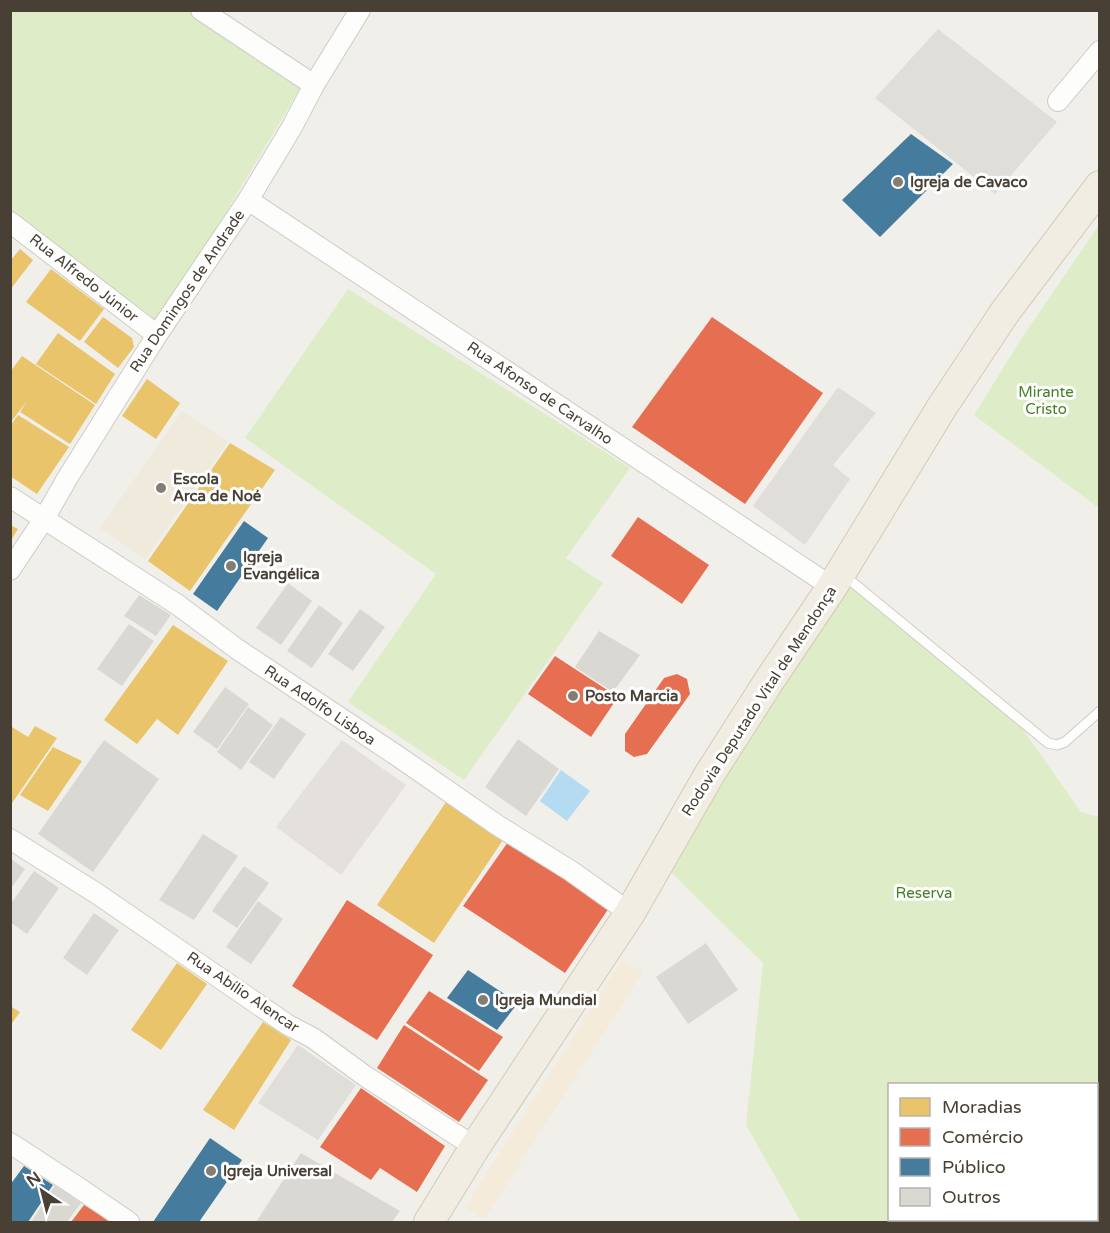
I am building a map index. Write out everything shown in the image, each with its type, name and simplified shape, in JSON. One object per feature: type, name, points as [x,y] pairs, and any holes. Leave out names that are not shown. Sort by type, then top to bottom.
[{"type":"main road","name":"Rodovia Deputado Vital de Mendonça","points":[[439,1218],[475,1147],[630,913],[709,775],[836,580],[942,407],[999,322],[1100,186]]},
{"type":"street","points":[[201,10],[314,85]]},
{"type":"street","name":"Rua Domingos de Andrade","points":[[10,570],[157,335],[248,200],[360,10]]},
{"type":"street","points":[[1058,101],[1100,51]]},
{"type":"street","name":"Rua Afonso de Carvalho","points":[[248,200],[836,580]]},
{"type":"street","name":"Rua Alfredo Júnior","points":[[10,222],[157,335]]},
{"type":"street","name":"Rua Adolfo Lisboa","points":[[10,497],[178,606],[237,649],[497,825],[571,871],[630,913]]},
{"type":"street","name":"Rua Abílio Alencar","points":[[10,838],[475,1147]]},
{"type":"street","points":[[10,1143],[129,1222]]},
{"type":"lane","points":[[836,580],[1048,743],[1057,745],[1065,742],[1100,711]]},
{"type":"shaded area","points":[[938,29],[1057,122],[995,194],[875,98]]},
{"type":"shaded area","points":[[838,387],[876,413],[833,465],[850,479],[805,545],[753,506]]},
{"type":"shaded area","name":"Escola Arca de Noé","points":[[182,411],[228,442],[145,559],[100,528]]},
{"type":"shaded area","points":[[342,740],[406,785],[341,875],[276,827]]},
{"type":"shaded area","points":[[622,960],[643,972],[484,1220],[465,1207]]},
{"type":"shaded area","points":[[298,1045],[356,1085],[318,1140],[258,1103]]},
{"type":"green space","points":[[10,11],[194,11],[304,82],[159,324],[11,212]]},
{"type":"green space","name":"Mirante Cristo","points":[[1099,225],[1099,508],[974,415],[1023,336]]},
{"type":"green space","points":[[348,289],[630,468],[566,558],[603,583],[464,780],[348,702],[436,574],[245,438]]},
{"type":"green space","name":"Reserva","points":[[849,586],[1003,701],[1081,812],[1099,817],[1099,1222],[801,1222],[746,1125],[763,963],[666,867]]},
{"type":"water","points":[[561,770],[590,791],[567,821],[540,801]]},
{"type":"building: Moradias","points":[[20,249],[33,260],[10,290],[10,261]]},
{"type":"building: Moradias","points":[[51,269],[104,309],[80,341],[26,302]]},
{"type":"building: Moradias","points":[[103,317],[132,338],[134,347],[118,368],[84,342]]},
{"type":"building: Moradias","points":[[58,333],[115,374],[96,404],[36,364]]},
{"type":"building: Moradias","points":[[22,356],[95,405],[70,444],[20,412],[27,401],[10,423],[10,372]]},
{"type":"building: Moradias","points":[[147,379],[180,403],[156,439],[122,416]]},
{"type":"building: Moradias","points":[[18,415],[69,447],[37,494],[10,476],[10,426]]},
{"type":"building: Moradias","points":[[230,443],[275,470],[190,591],[148,561]]},
{"type":"building: Moradias","points":[[10,525],[18,529],[10,542]]},
{"type":"building: Moradias","points":[[173,625],[228,661],[178,735],[157,719],[137,744],[104,720]]},
{"type":"building: Moradias","points":[[35,726],[57,738],[10,806],[10,729],[12,727],[28,737]]},
{"type":"building: Moradias","points":[[53,747],[82,761],[48,811],[20,795]]},
{"type":"building: Moradias","points":[[446,802],[503,840],[434,943],[377,905]]},
{"type":"building: Moradias","points":[[177,963],[207,984],[161,1050],[131,1030]]},
{"type":"building: Moradias","points":[[10,1006],[20,1012],[10,1026]]},
{"type":"building: Moradias","points":[[263,1022],[291,1040],[234,1130],[203,1110]]},
{"type":"building: Comércio","points":[[712,317],[823,393],[745,504],[632,427]]},
{"type":"building: Comércio","points":[[638,517],[709,565],[682,604],[611,556]]},
{"type":"building: Comércio","name":"Posto Marcia","points":[[555,656],[618,697],[591,737],[528,694]]},
{"type":"building: Comércio","points":[[677,674],[687,679],[690,694],[647,754],[634,757],[625,751],[625,734],[664,678]]},
{"type":"building: Comércio","points":[[508,842],[609,908],[565,973],[463,906]]},
{"type":"building: Comércio","points":[[347,900],[433,955],[377,1040],[292,986]]},
{"type":"building: Comércio","points":[[429,991],[503,1037],[479,1071],[406,1023]]},
{"type":"building: Comércio","points":[[404,1025],[488,1080],[459,1122],[377,1068]]},
{"type":"building: Comércio","points":[[361,1088],[445,1146],[417,1192],[380,1168],[371,1180],[320,1147]]},
{"type":"building: Comércio","points":[[84,1205],[97,1213],[110,1222],[71,1222]]},
{"type":"building: Público","name":"Igreja de Cavaco","points":[[911,134],[953,164],[880,237],[842,200]]},
{"type":"building: Público","name":"Igreja Evangélica","points":[[244,521],[268,538],[217,611],[193,594]]},
{"type":"building: Público","name":"Igreja Mundial","points":[[468,970],[518,1003],[497,1030],[447,998]]},
{"type":"building: Público","name":"Igreja Universal","points":[[210,1138],[242,1160],[199,1222],[153,1222]]},
{"type":"building: Público","points":[[24,1166],[53,1185],[28,1222],[10,1222],[10,1185]]},
{"type":"building: Outros","points":[[288,583],[312,601],[281,645],[256,628]]},
{"type":"building: Outros","points":[[139,595],[171,615],[156,636],[124,616]]},
{"type":"building: Outros","points":[[319,605],[343,623],[312,668],[287,651]]},
{"type":"building: Outros","points":[[360,609],[385,627],[353,671],[328,654]]},
{"type":"building: Outros","points":[[129,624],[154,641],[122,686],[97,669]]},
{"type":"building: Outros","points":[[599,631],[640,655],[613,692],[575,667]]},
{"type":"building: Outros","points":[[225,687],[249,704],[217,749],[193,732]]},
{"type":"building: Outros","points":[[248,707],[273,725],[241,770],[217,752]]},
{"type":"building: Outros","points":[[281,717],[306,734],[274,779],[249,762]]},
{"type":"building: Outros","points":[[518,739],[559,769],[526,816],[485,787]]},
{"type":"building: Outros","points":[[104,740],[159,779],[93,872],[38,834]]},
{"type":"building: Outros","points":[[203,834],[238,856],[194,920],[159,900]]},
{"type":"building: Outros","points":[[10,858],[25,869],[10,890]]},
{"type":"building: Outros","points":[[244,866],[269,883],[237,928],[212,911]]},
{"type":"building: Outros","points":[[34,871],[59,888],[27,934],[10,922],[10,905]]},
{"type":"building: Outros","points":[[258,901],[283,919],[251,964],[226,947]]},
{"type":"building: Outros","points":[[94,913],[119,930],[87,975],[63,958]]},
{"type":"building: Outros","points":[[706,943],[738,990],[688,1024],[656,977]]},
{"type":"building: Outros","points":[[301,1153],[400,1211],[392,1222],[256,1222]]},
{"type":"building: Outros","points":[[55,1185],[81,1203],[67,1222],[31,1222]]},
{"type":"place","name":"Igreja de Cavaco","points":[[898,182]]},
{"type":"place","name":"Escola Arca de Noé","points":[[161,488]]},
{"type":"place","name":"Igreja Evangélica","points":[[231,566]]},
{"type":"place","name":"Posto Marcia","points":[[573,696]]},
{"type":"place","name":"Igreja Mundial","points":[[483,1000]]},
{"type":"place","name":"Igreja Universal","points":[[211,1171]]}]
